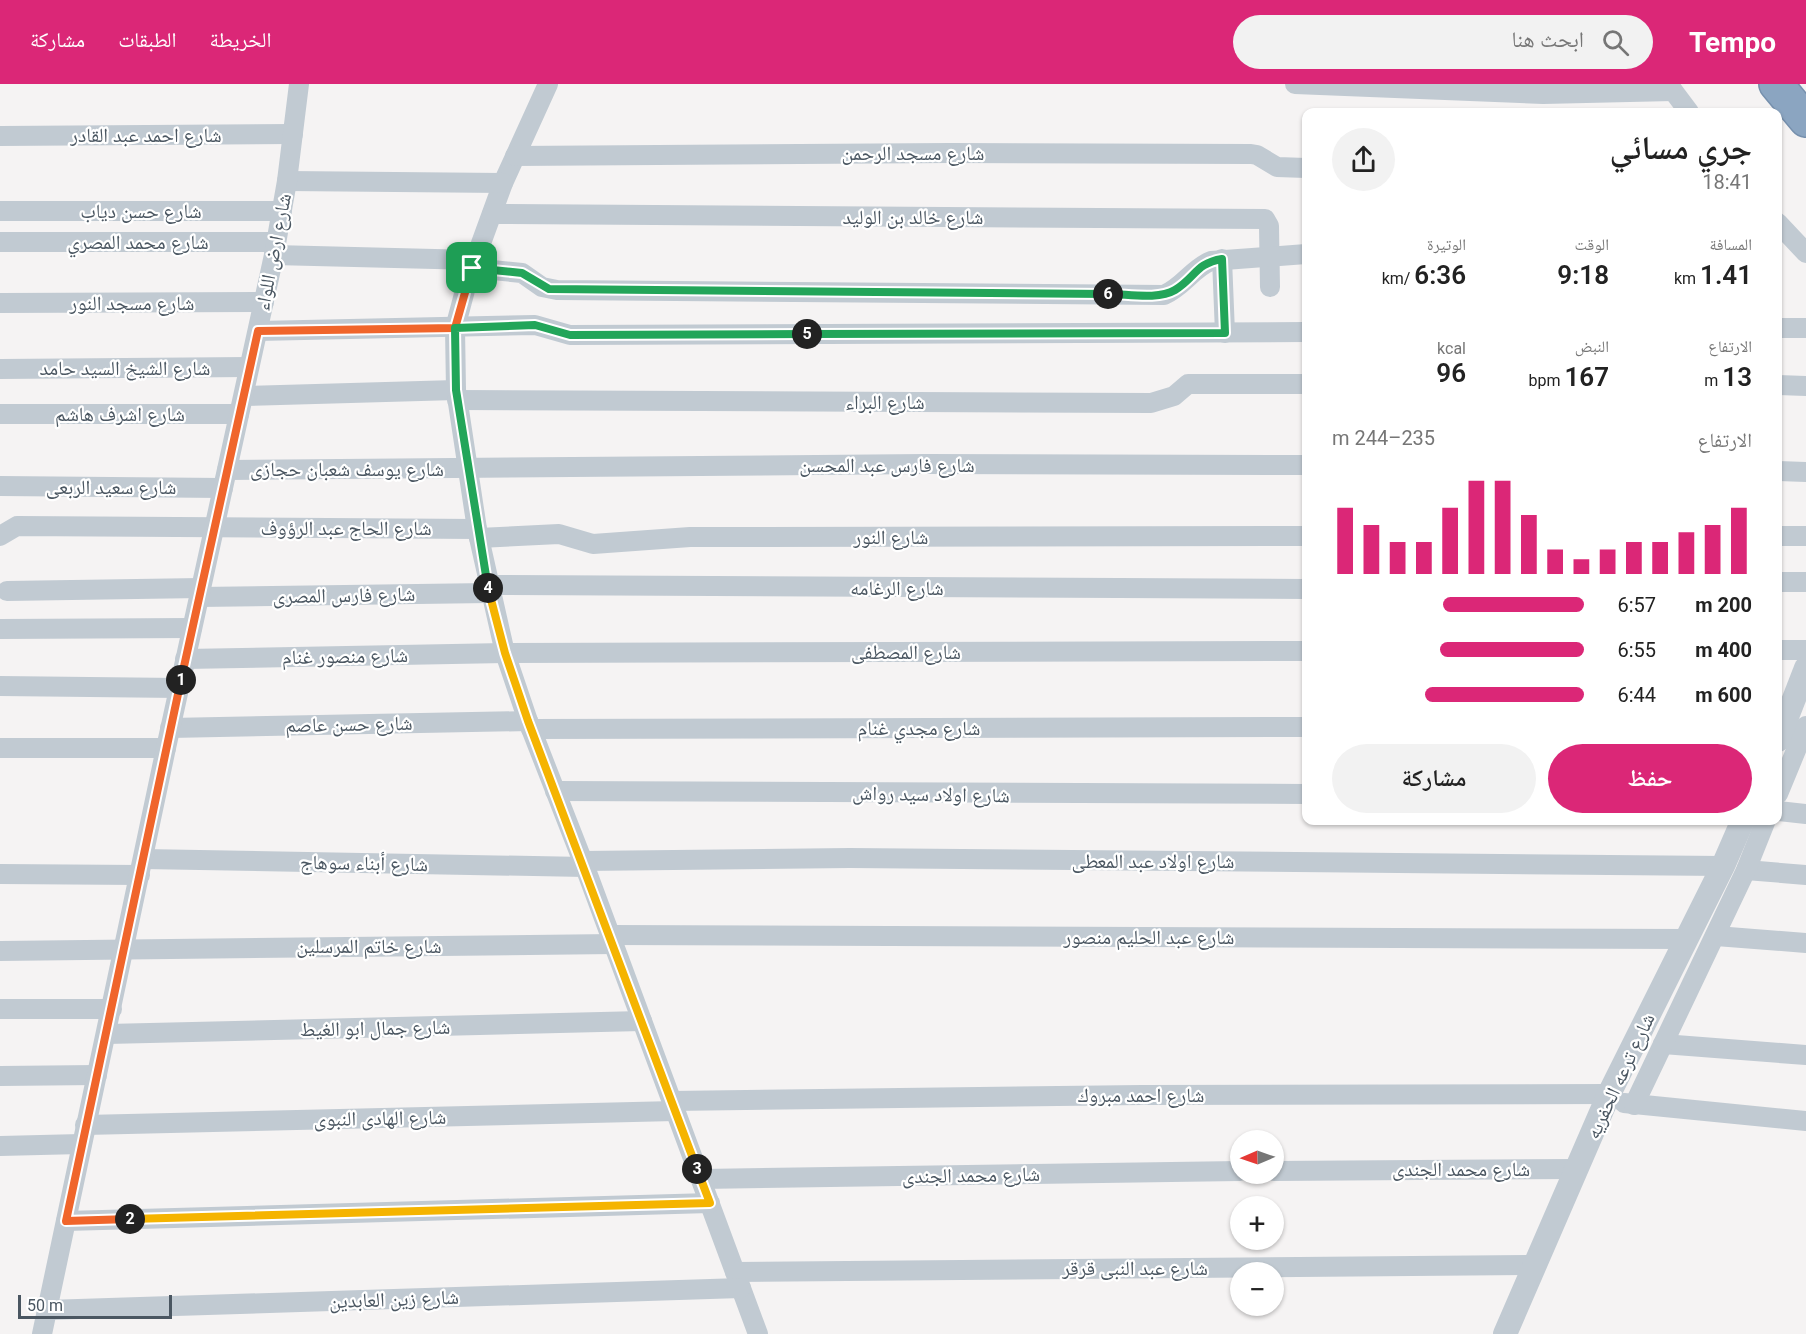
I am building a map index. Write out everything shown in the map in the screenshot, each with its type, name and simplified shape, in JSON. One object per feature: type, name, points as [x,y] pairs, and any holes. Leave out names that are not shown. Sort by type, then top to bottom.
[{"type":"highway","points":[[1776,84],[1806,120]]},
{"type":"street","name":"شارع ارض اللواء","points":[[42,1334],[170,728],[275,249],[287,181],[299,84]]},
{"type":"street","points":[[548,84],[503,183],[473,264],[455,328],[457,395],[478,533],[488,589],[505,653],[529,725],[584,864],[758,1334]]},
{"type":"street","points":[[1295,84],[1533,94],[1671,88],[1686,108]]},
{"type":"street","name":"شارع احمد عبد القادر","points":[[0,136],[293,134]]},
{"type":"street","name":"شارع مسجد الرحمن","points":[[515,156],[950,153],[1251,154],[1277,167],[1302,168]]},
{"type":"street","points":[[287,181],[503,183]]},
{"type":"street","name":"شارع حسن دياب","points":[[0,211],[282,212]]},
{"type":"street","name":"شارع خالد بن الوليد","points":[[492,214],[1265,219],[1268,222],[1270,287]]},
{"type":"street","points":[[1782,229],[1793,247]]},
{"type":"street","name":"شارع محمد المصري","points":[[0,242],[275,249],[473,264],[522,273],[542,287],[556,290],[1164,295],[1175,290],[1201,265],[1222,259],[1302,254]]},
{"type":"street","points":[[1222,259],[1225,333]]},
{"type":"street","name":"شارع مسجد النور","points":[[0,303],[264,302]]},
{"type":"street","points":[[258,331],[535,325],[570,335],[1302,332]]},
{"type":"street","points":[[1782,328],[1806,328]]},
{"type":"street","name":"شارع الشيخ السيد حامد","points":[[0,369],[249,367]]},
{"type":"street","name":"شارع البراء","points":[[242,405],[457,395],[1151,403],[1174,396],[1188,384],[1302,384]]},
{"type":"street","points":[[1782,386],[1806,386]]},
{"type":"street","name":"شارع اشرف هاشم","points":[[0,414],[242,405]]},
{"type":"street","name":"شارع فارس عبد المحسن","points":[[468,469],[925,464],[1302,465]]},
{"type":"street","name":"شارع يوسف شعبان حجازى","points":[[225,479],[468,469]]},
{"type":"street","points":[[1782,471],[1806,472]]},
{"type":"street","name":"شارع سعيد الربعى","points":[[0,486],[225,479]]},
{"type":"street","name":"شارع الحاج عبد الرؤوف","points":[[0,536],[16,526],[214,527],[478,533]]},
{"type":"street","name":"شارع النور","points":[[478,533],[559,534],[593,544],[690,537],[1302,536]]},
{"type":"street","points":[[1782,536],[1806,536]]},
{"type":"street","points":[[1782,582],[1806,582]]},
{"type":"street","name":"شارع فارس المصرى","points":[[7,591],[200,593],[488,589]]},
{"type":"street","name":"شارع الرغامه","points":[[488,589],[1302,589]]},
{"type":"street","points":[[0,629],[192,628]]},
{"type":"street","points":[[1782,650],[1806,650]]},
{"type":"street","name":"شارع المصطفى","points":[[505,653],[1302,651]]},
{"type":"street","name":"شارع منصور غنام","points":[[185,659],[505,653]]},
{"type":"street","points":[[1782,776],[1806,668]]},
{"type":"street","points":[[0,686],[179,688]]},
{"type":"street","name":"شارع مجدي غنام","points":[[529,725],[1302,727]]},
{"type":"street","name":"شارع حسن عاصم","points":[[170,728],[529,725]]},
{"type":"street","points":[[0,748],[166,748]]},
{"type":"street","name":"شارع اولاد سيد رواش","points":[[555,791],[1302,795]]},
{"type":"street","points":[[1782,812],[1806,813]]},
{"type":"street","name":"شارع ترعه الحفريه","points":[[1634,1105],[1716,936],[1735,868],[1742,825]]},
{"type":"street","name":"شارع ترعه الحفريه","points":[[1505,1334],[1608,1097],[1687,939],[1763,825]]},
{"type":"street","name":"شارع اولاد عبد المعطى","points":[[584,864],[850,858],[1735,868],[1806,874]]},
{"type":"street","name":"شارع أبناء سوهاج","points":[[0,874],[142,867],[584,864]]},
{"type":"street","points":[[1716,936],[1806,943]]},
{"type":"street","name":"شارع عبد الحليم منصور","points":[[612,940],[1687,939]]},
{"type":"street","name":"شارع خاتم المرسلين","points":[[0,951],[612,940]]},
{"type":"street","points":[[0,1009],[112,1009]]},
{"type":"street","name":"شارع جمال ابو الغيط","points":[[107,1034],[642,1022]]},
{"type":"street","points":[[1663,1044],[1806,1055]]},
{"type":"street","points":[[0,1076],[97,1075]]},
{"type":"street","name":"شارع احمد مبروك","points":[[674,1106],[1154,1095],[1608,1097],[1634,1105],[1806,1121]]},
{"type":"street","name":"شارع الهادى النبوى","points":[[85,1125],[674,1106]]},
{"type":"street","points":[[0,1146],[81,1144]]},
{"type":"street","name":"شارع محمد الجندى","points":[[1284,1171],[1577,1169]]},
{"type":"street","name":"شارع محمد الجندى","points":[[701,1179],[1230,1171]]},
{"type":"street","points":[[66,1221],[710,1203]]},
{"type":"street","name":"شارع عبد النبى قرقر","points":[[738,1280],[1535,1265]]},
{"type":"street","name":"شارع زين العابدين","points":[[47,1310],[738,1280]]},
{"type":"route","points":[[472,268],[455,328],[258,331],[166,748],[66,1221],[710,1203],[528,721],[505,653],[489,594],[468,469],[456,390],[455,328],[535,325],[570,335],[1225,333],[1222,259],[1201,265],[1185,282],[1164,295],[556,290],[542,287],[530,276],[522,273],[472,268]]}]
